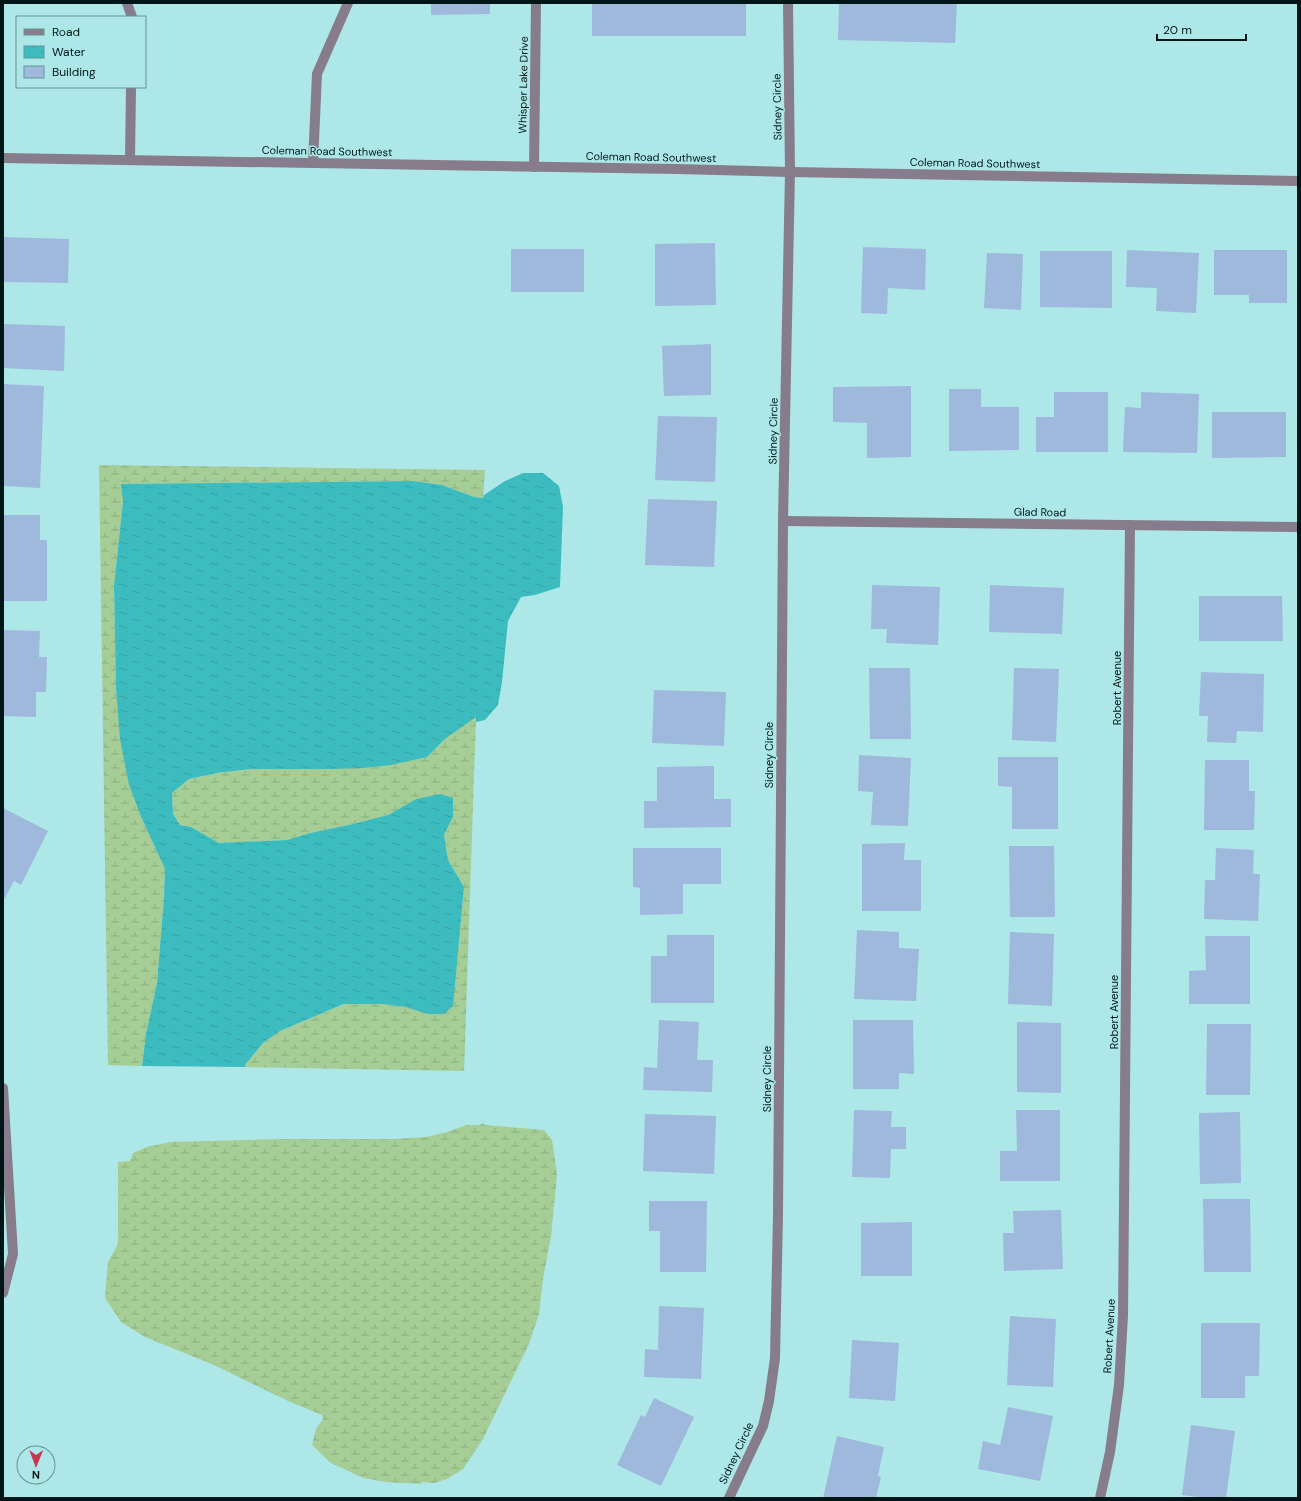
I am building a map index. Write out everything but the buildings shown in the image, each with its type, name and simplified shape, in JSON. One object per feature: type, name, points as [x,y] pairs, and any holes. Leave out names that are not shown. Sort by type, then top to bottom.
[{"type":"street","points":[[126,3],[132,16]]},
{"type":"street","points":[[313,163],[317,74],[348,3]]},
{"type":"street","name":"Whisper Lake Drive","points":[[534,167],[536,3]]},
{"type":"street","name":"Sidney Circle","points":[[729,1498],[763,1426],[769,1401],[775,1358],[778,1215],[783,521],[790,172],[788,3]]},
{"type":"street","points":[[130,160],[131,88]]},
{"type":"street","name":"Coleman Road Southwest","points":[[3,158],[677,168],[790,172],[1298,181]]},
{"type":"street","name":"Glad Road","points":[[783,521],[1298,527]]},
{"type":"street","name":"Robert Avenue","points":[[1100,1498],[1111,1445],[1119,1385],[1123,1316],[1130,525]]},
{"type":"street","points":[[3,1088],[13,1254],[3,1293]]},
{"type":"green space","points":[[99,465],[485,470],[483,498],[474,497],[442,485],[413,481],[122,484],[123,501],[114,586],[116,689],[142,819],[165,869],[157,983],[146,1034],[142,1066],[108,1065]]},
{"type":"green space","points":[[476,716],[464,1071],[245,1067],[263,1043],[280,1031],[345,1004],[382,1004],[405,1007],[428,1014],[458,952],[464,887],[448,860],[444,835],[453,817],[416,799],[388,815],[310,833],[287,840],[219,843],[191,827],[180,825],[173,814],[172,793],[189,779],[217,773],[251,769],[283,769],[427,757],[445,739]]},
{"type":"green space","points":[[483,1123],[485,1125],[544,1130],[552,1140],[557,1174],[551,1236],[543,1279],[539,1314],[529,1344],[483,1439],[463,1469],[447,1479],[434,1483],[422,1482],[421,1484],[386,1482],[363,1478],[331,1463],[312,1445],[316,1429],[323,1419],[322,1415],[288,1401],[214,1365],[145,1337],[121,1322],[105,1298],[108,1262],[118,1244],[118,1162],[130,1161],[133,1153],[147,1147],[171,1142],[287,1139],[394,1139],[426,1137],[467,1125],[479,1125]]},
{"type":"water","points":[[523,473],[543,473],[559,486],[563,507],[560,587],[535,595],[521,597],[508,621],[502,682],[498,705],[485,720],[476,722],[476,717],[445,739],[427,757],[391,765],[363,768],[251,769],[217,773],[189,779],[172,793],[173,814],[180,825],[191,827],[219,843],[287,840],[310,833],[388,815],[416,799],[441,794],[453,798],[453,817],[444,835],[448,860],[464,887],[453,1006],[444,1014],[428,1014],[405,1007],[382,1004],[344,1004],[280,1031],[263,1043],[245,1067],[142,1066],[146,1034],[157,983],[165,869],[142,819],[129,785],[120,739],[116,689],[114,586],[123,501],[121,484],[413,481],[442,485],[474,497],[483,498],[484,495],[505,481]]}]
